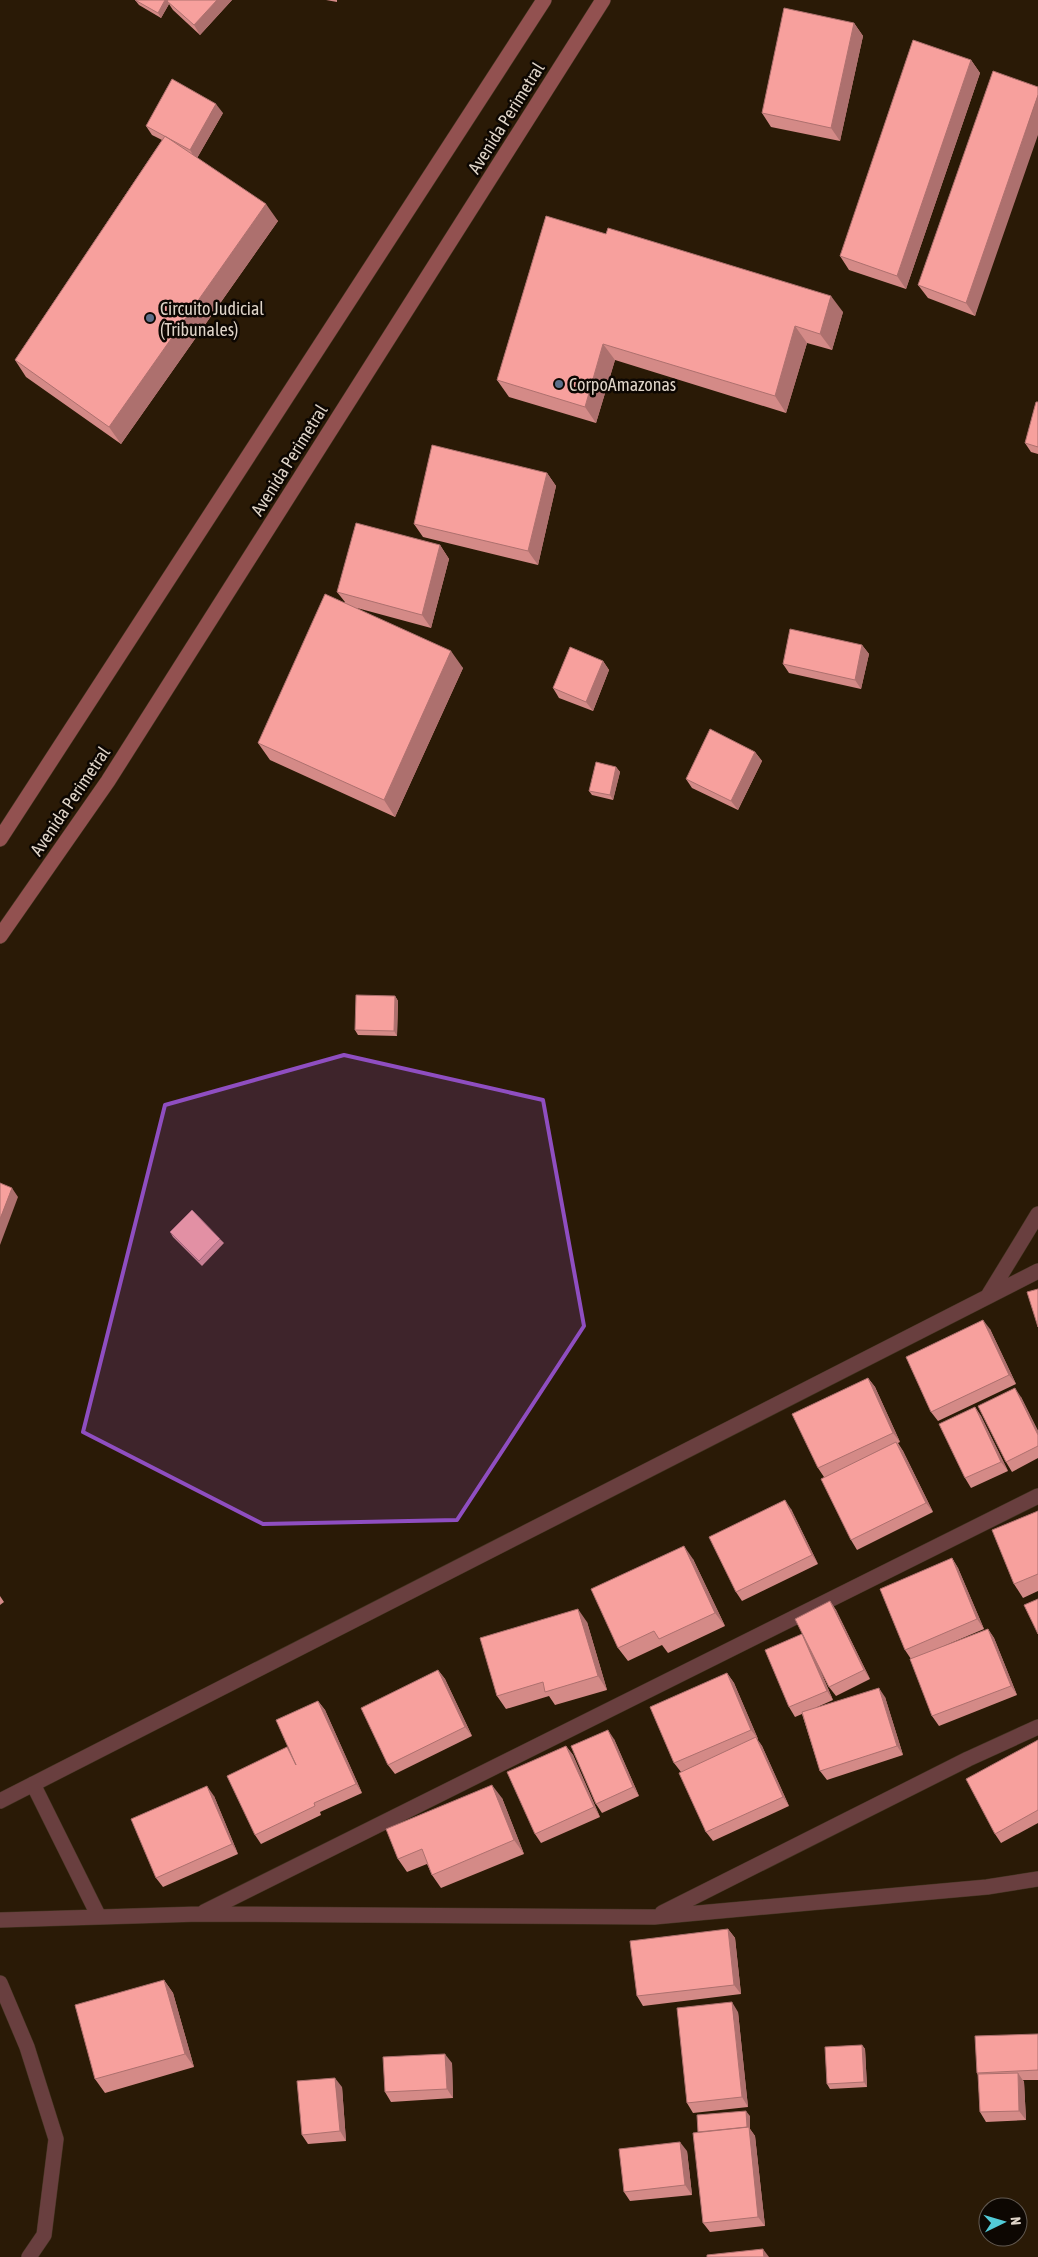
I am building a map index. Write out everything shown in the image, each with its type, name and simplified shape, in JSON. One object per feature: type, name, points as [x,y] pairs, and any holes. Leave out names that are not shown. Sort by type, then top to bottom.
[{"type":"main road","name":"Avenida Perimetral","points":[[0,839],[544,0]]},
{"type":"main road","name":"Avenida Perimetral","points":[[0,936],[108,781],[603,0]]},
{"type":"street","points":[[987,1298],[1038,1214]]},
{"type":"street","points":[[0,1801],[1038,1271]]},
{"type":"street","points":[[200,1914],[1038,1496]]},
{"type":"street","points":[[654,1917],[968,1759],[1038,1727]]},
{"type":"street","points":[[34,1784],[99,1917]]},
{"type":"street","points":[[0,1920],[200,1914],[654,1917],[977,1888],[1038,1879]]},
{"type":"street","points":[[0,1983],[27,2047],[56,2139],[44,2235],[29,2257]]},
{"type":"highlighted area","points":[[344,1055],[543,1100],[584,1326],[457,1520],[263,1524],[83,1432],[165,1105]]},
{"type":"building","points":[[135,0],[165,0],[158,13]]},
{"type":"building","points":[[168,0],[217,0],[194,25]]},
{"type":"building","points":[[784,8],[854,23],[831,128],[762,113]]},
{"type":"building","points":[[913,40],[971,60],[897,276],[840,256]]},
{"type":"building","points":[[993,71],[1038,87],[1038,95],[966,303],[918,285]]},
{"type":"building","points":[[172,79],[216,104],[190,150],[146,126]]},
{"type":"building","points":[[165,136],[266,204],[109,427],[15,360]]},
{"type":"building","points":[[546,216],[606,234],[608,228],[831,296],[820,334],[795,326],[775,396],[603,344],[585,407],[497,380]]},
{"type":"building","points":[[1036,402],[1038,402],[1038,447],[1025,443]]},
{"type":"building","points":[[432,445],[547,473],[528,551],[414,524]]},
{"type":"building","points":[[356,523],[440,545],[422,615],[337,592]]},
{"type":"building","points":[[325,594],[451,651],[384,800],[258,743]]},
{"type":"building","points":[[790,629],[862,645],[855,680],[783,664]]},
{"type":"building","points":[[570,647],[603,661],[586,702],[553,688]]},
{"type":"building","points":[[710,729],[755,752],[731,801],[686,779]]},
{"type":"building","points":[[596,762],[616,767],[610,795],[589,791]]},
{"type":"building","points":[[356,995],[395,996],[394,1031],[355,1030]]},
{"type":"building","points":[[0,1183],[12,1188],[0,1219]]},
{"type":"building","points":[[192,1210],[220,1239],[199,1261],[170,1232]]},
{"type":"building","points":[[1038,1289],[1038,1327],[1027,1292]]},
{"type":"building","points":[[983,1320],[1009,1375],[931,1412],[906,1357]]},
{"type":"building","points":[[868,1378],[893,1433],[818,1468],[792,1414]]},
{"type":"building","points":[[1015,1388],[1038,1435],[1038,1446],[1006,1462],[978,1406]]},
{"type":"building","points":[[975,1407],[1001,1462],[965,1478],[939,1424]]},
{"type":"building","points":[[896,1442],[926,1503],[851,1540],[821,1479]]},
{"type":"building","points":[[785,1500],[812,1555],[736,1592],[709,1537]]},
{"type":"building","points":[[1038,1511],[1038,1574],[1014,1584],[992,1530]]},
{"type":"building","points":[[684,1546],[715,1613],[659,1639],[654,1631],[618,1648],[591,1589]]},
{"type":"building","points":[[952,1558],[977,1619],[905,1650],[880,1589]]},
{"type":"building","points":[[1038,1599],[1038,1634],[1024,1605]]},
{"type":"building","points":[[830,1601],[864,1670],[829,1687],[795,1619]]},
{"type":"building","points":[[578,1609],[598,1676],[545,1692],[543,1682],[497,1696],[480,1638]]},
{"type":"building","points":[[988,1629],[1011,1686],[932,1716],[910,1659]]},
{"type":"building","points":[[802,1634],[827,1691],[789,1707],[765,1650]]},
{"type":"building","points":[[438,1670],[465,1727],[388,1765],[361,1708]]},
{"type":"building","points":[[727,1673],[751,1730],[674,1763],[650,1707]]},
{"type":"building","points":[[879,1688],[897,1746],[820,1771],[802,1712]]},
{"type":"building","points":[[318,1701],[356,1784],[314,1803],[315,1806],[255,1835],[227,1776],[287,1747],[296,1765],[276,1720]]},
{"type":"building","points":[[608,1730],[633,1787],[596,1804],[571,1746]]},
{"type":"building","points":[[756,1737],[783,1797],[706,1832],[679,1773]]},
{"type":"building","points":[[1038,1740],[1038,1810],[995,1834],[966,1779]]},
{"type":"building","points":[[566,1746],[594,1807],[535,1834],[507,1772]]},
{"type":"building","points":[[492,1785],[514,1840],[432,1875],[422,1849],[398,1859],[386,1829]]},
{"type":"building","points":[[207,1786],[232,1844],[156,1878],[131,1819]]},
{"type":"building","points":[[728,1929],[734,1985],[637,1996],[630,1941]]},
{"type":"building","points":[[164,1980],[185,2054],[95,2079],[75,2005]]},
{"type":"building","points":[[732,2002],[742,2097],[687,2103],[677,2008]]},
{"type":"building","points":[[1038,2034],[1038,2070],[977,2073],[975,2036]]},
{"type":"building","points":[[862,2045],[864,2082],[827,2084],[825,2047]]},
{"type":"building","points":[[445,2054],[447,2089],[385,2092],[383,2057]]},
{"type":"building","points":[[1018,2073],[1019,2111],[980,2112],[978,2074]]},
{"type":"building","points":[[335,2078],[340,2131],[302,2135],[297,2081]]},
{"type":"building","points":[[746,2111],[747,2127],[698,2132],[697,2115]]},
{"type":"building","points":[[749,2127],[758,2217],[703,2223],[693,2133]]},
{"type":"building","points":[[680,2142],[685,2185],[624,2192],[619,2149]]},
{"type":"building","points":[[763,2249],[764,2257],[707,2257],[707,2255]]},
{"type":"place","name":"Circuito Judicial (Tribunales)","points":[[150,318]]},
{"type":"place","name":"CorpoAmazonas","points":[[559,384]]}]
